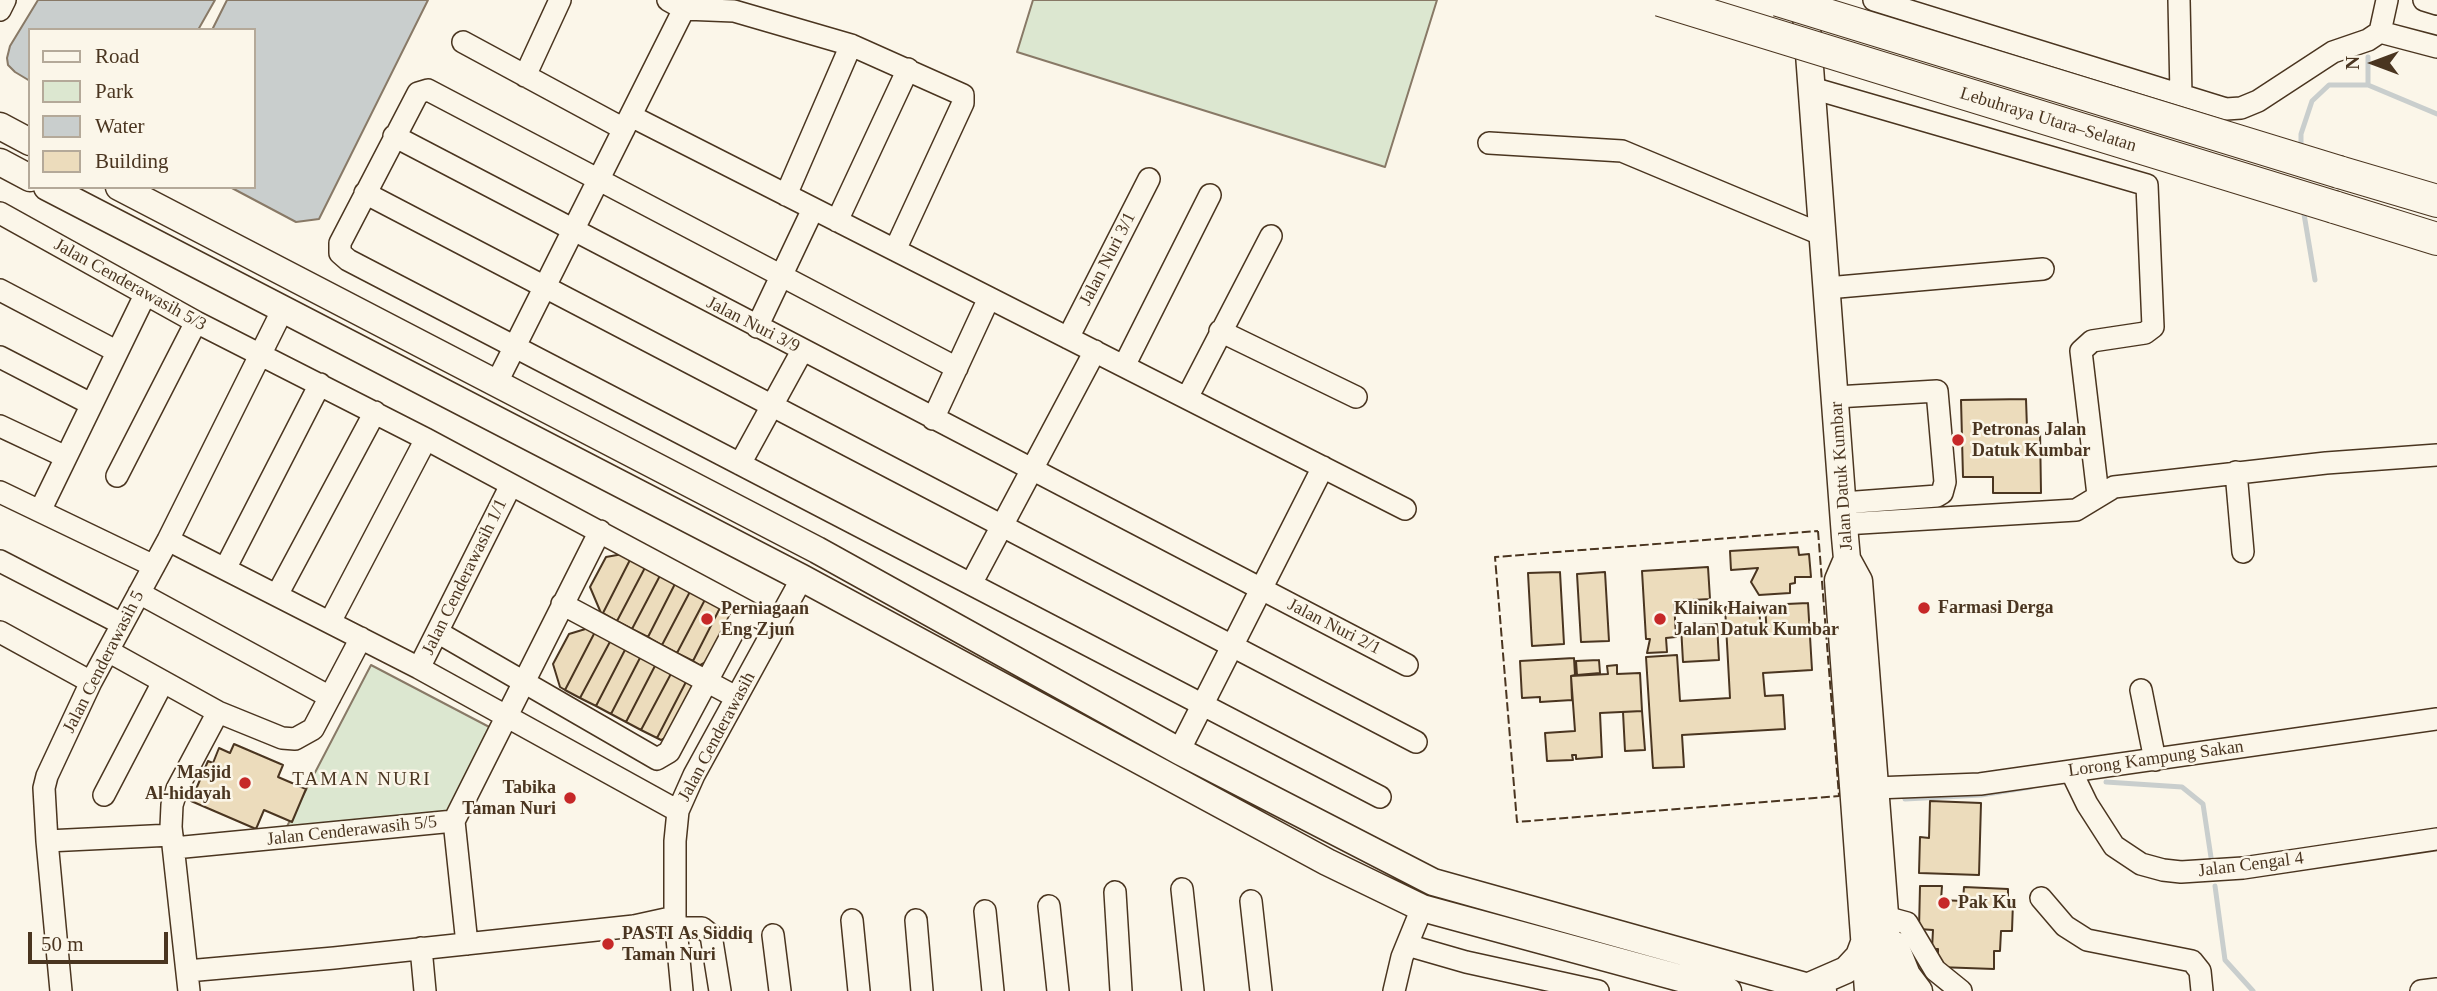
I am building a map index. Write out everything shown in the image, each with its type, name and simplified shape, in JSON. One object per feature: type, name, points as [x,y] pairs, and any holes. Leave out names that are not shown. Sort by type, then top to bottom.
[{"type":"highway","name":"Lebuhraya Utara–Selatan","points":[[1660,0],[2437,239]]},
{"type":"highway","name":"Lebuhraya Utara–Selatan","points":[[1778,0],[2437,201]]},
{"type":"main road","name":"Jalan Datuk Kumbar","points":[[1805,0],[1844,513],[1843,569],[1868,991]]},
{"type":"main road","points":[[0,126],[28,141]]},
{"type":"main road","points":[[0,162],[28,177]]},
{"type":"main road","points":[[51,189],[802,578],[1314,855],[1422,908],[1728,991]]},
{"type":"main road","points":[[123,189],[878,582],[1179,751],[1433,882],[1815,989],[1846,970],[1859,956],[1865,940]]},
{"type":"main road","name":"Jalan Datuk Kumbar","points":[[1843,569],[1859,581],[1891,991]]},
{"type":"main road","points":[[1885,917],[1907,975],[1919,991]]},
{"type":"street","points":[[0,10],[5,0]]},
{"type":"street","points":[[526,76],[560,0]]},
{"type":"street","points":[[1874,0],[2226,109],[2241,108],[2273,92],[2333,52],[2368,40],[2380,32],[2387,0]]},
{"type":"street","points":[[2179,0],[2181,95]]},
{"type":"street","points":[[2424,0],[2437,4]]},
{"type":"street","points":[[496,384],[627,122],[676,4],[734,11],[851,46],[958,90],[963,95],[963,103],[895,250]]},
{"type":"street","points":[[2380,32],[2437,47]]},
{"type":"street","points":[[463,42],[526,76],[786,195],[1405,509]]},
{"type":"street","points":[[786,195],[851,46]]},
{"type":"street","points":[[837,221],[908,69]]},
{"type":"street","points":[[1812,88],[2147,185],[2154,327],[2145,333],[2092,341],[2081,351],[2098,495]]},
{"type":"street","points":[[957,368],[428,90],[418,93],[340,243],[340,253],[348,260],[1380,797]]},
{"type":"street","name":"Jalan Nuri 3/9","points":[[394,136],[572,232],[1032,470]]},
{"type":"street","points":[[1489,143],[1622,151],[1823,235]]},
{"type":"street","name":"Jalan Nuri 3/1","points":[[1068,338],[1149,180]]},
{"type":"street","points":[[365,192],[1416,742]]},
{"type":"street","points":[[1124,366],[1210,195]]},
{"type":"street","points":[[757,327],[813,209]]},
{"type":"street","name":"Jalan Cenderawasih 5/3","points":[[0,213],[145,295],[426,439],[775,626]]},
{"type":"street","points":[[1187,398],[1270,236]]},
{"type":"street","points":[[1827,288],[2043,269]]},
{"type":"street","points":[[0,290],[116,351]]},
{"type":"street","points":[[40,511],[145,295]]},
{"type":"street","points":[[933,419],[989,298]]},
{"type":"street","name":"Jalan Cenderawasih 5","points":[[61,991],[47,841],[44,788],[47,776],[91,682],[168,540],[282,311]]},
{"type":"street","points":[[117,476],[196,322]]},
{"type":"street","points":[[1220,331],[1356,397]]},
{"type":"street","points":[[740,464],[802,351]]},
{"type":"street","points":[[971,584],[1095,351]]},
{"type":"street","points":[[0,356],[91,404]]},
{"type":"street","points":[[225,569],[320,384]]},
{"type":"street","points":[[1836,397],[1937,391],[1945,482],[1942,493],[1937,496],[1844,513]]},
{"type":"street","points":[[277,595],[374,412]]},
{"type":"street","points":[[0,426],[66,457]]},
{"type":"street","points":[[330,622],[426,439]]},
{"type":"street","points":[[1844,513],[2076,510],[2114,487],[2236,472],[2437,456]]},
{"type":"street","points":[[1179,751],[1323,467]]},
{"type":"street","name":"Jalan Nuri 2/1","points":[[1032,470],[1407,665]]},
{"type":"street","points":[[2236,472],[2243,552]]},
{"type":"street","name":"Jalan Cenderawasih 1/1","points":[[419,668],[439,633],[511,485]]},
{"type":"street","points":[[0,492],[154,566]]},
{"type":"street","name":"Jalan Cenderawasih 5/5","points":[[47,841],[173,841],[454,821],[600,531]]},
{"type":"street","points":[[168,540],[419,668],[678,811]]},
{"type":"street","points":[[0,561],[122,624]]},
{"type":"street","name":"Jalan Cenderawasih","points":[[682,991],[675,923],[674,841],[678,811],[694,775],[802,578]]},
{"type":"street","points":[[139,593],[330,697]]},
{"type":"street","points":[[562,604],[736,697]]},
{"type":"street","points":[[439,633],[657,759],[669,752],[745,610]]},
{"type":"street","points":[[0,632],[91,682]]},
{"type":"street","points":[[108,651],[218,712],[282,738],[295,739],[313,729],[361,638]]},
{"type":"street","points":[[104,795],[163,682]]},
{"type":"street","points":[[2141,690],[2155,760]]},
{"type":"street","points":[[218,712],[173,797],[173,841],[188,981],[421,948],[675,923],[702,928],[711,934],[720,991]]},
{"type":"street","name":"Lorong Kampung Sakan","points":[[1875,788],[1980,784],[2437,719]]},
{"type":"street","points":[[626,782],[643,753]]},
{"type":"street","name":"Jalan Cengal 4","points":[[2071,771],[2087,804],[2114,846],[2134,860],[2163,870],[2181,873],[2243,869],[2437,839]]},
{"type":"street","points":[[454,821],[467,944]]},
{"type":"street","points":[[1182,889],[1193,991]]},
{"type":"street","points":[[1115,892],[1121,991]]},
{"type":"street","points":[[2041,898],[2064,926],[2087,940],[2192,961],[2200,971],[2202,991]]},
{"type":"street","points":[[1251,901],[1261,991]]},
{"type":"street","points":[[1049,906],[1058,991]]},
{"type":"street","points":[[1394,991],[1407,945],[1422,908]]},
{"type":"street","points":[[985,911],[993,991]]},
{"type":"street","points":[[1885,917],[1907,923],[1935,970],[1961,991]]},
{"type":"street","points":[[852,920],[859,991]]},
{"type":"street","points":[[916,920],[922,991]]},
{"type":"street","points":[[773,935],[780,991]]},
{"type":"street","points":[[1407,945],[1466,962],[1598,991]]},
{"type":"street","points":[[421,948],[425,991]]},
{"type":"street","points":[[2421,991],[2437,989]]},
{"type":"green space","points":[[1033,0],[1437,0],[1385,167],[1017,52]]},
{"type":"green space","points":[[371,665],[495,730],[454,810],[283,834]]},
{"type":"water","points":[[38,0],[215,0],[199,28],[28,28],[28,80],[8,65],[10,46]]},
{"type":"water","points":[[227,0],[428,0],[319,219],[296,222],[234,189],[256,189],[256,28],[213,28]]},
{"type":"building","points":[[2026,399],[2027,429],[2040,429],[2041,493],[1993,493],[1993,477],[1963,477],[1961,400]]},
{"type":"building","points":[[1798,547],[1799,555],[1809,554],[1811,577],[1795,577],[1795,583],[1790,584],[1790,593],[1759,595],[1751,582],[1758,568],[1731,570],[1730,551]]},
{"type":"building","points":[[634,552],[601,613],[590,587],[606,557]]},
{"type":"building","points":[[634,552],[649,560],[617,621],[603,613]]},
{"type":"building","points":[[649,560],[664,568],[632,629],[617,621]]},
{"type":"building","name":"Klinik Haiwan Jalan Datuk Kumbar","points":[[1708,567],[1710,599],[1674,601],[1676,637],[1666,638],[1667,652],[1647,653],[1650,639],[1646,639],[1642,571]]},
{"type":"building","points":[[664,568],[679,576],[648,637],[632,629]]},
{"type":"building","points":[[1560,572],[1564,644],[1532,646],[1528,573]]},
{"type":"building","points":[[1605,572],[1609,641],[1581,642],[1577,574]]},
{"type":"building","points":[[679,576],[694,584],[662,645],[648,637]]},
{"type":"building","points":[[694,584],[709,592],[677,653],[662,645]]},
{"type":"building","points":[[709,592],[724,600],[693,661],[677,653]]},
{"type":"building","points":[[724,600],[732,604],[734,624],[718,655],[700,665],[693,661]]},
{"type":"building","points":[[1808,603],[1812,670],[1763,673],[1765,696],[1783,695],[1785,729],[1682,735],[1684,767],[1653,768],[1646,657],[1677,655],[1680,701],[1730,698],[1725,607],[1759,605],[1761,636],[1767,636],[1765,605]]},
{"type":"building","points":[[1717,624],[1719,660],[1683,662],[1681,626]]},
{"type":"building","points":[[592,627],[596,630],[565,690],[560,687],[553,664],[569,634]]},
{"type":"building","points":[[596,630],[612,638],[580,698],[565,690]]},
{"type":"building","points":[[612,638],[627,646],[596,706],[580,698]]},
{"type":"building","points":[[627,646],[642,654],[611,714],[596,706]]},
{"type":"building","points":[[642,654],[657,662],[626,722],[611,714]]},
{"type":"building","points":[[1574,658],[1575,675],[1571,676],[1572,700],[1540,702],[1540,697],[1522,698],[1520,661]]},
{"type":"building","points":[[1599,660],[1600,673],[1577,675],[1576,661]]},
{"type":"building","points":[[657,662],[673,670],[641,730],[626,722]]},
{"type":"building","points":[[1617,665],[1617,674],[1640,673],[1642,711],[1600,713],[1602,757],[1576,759],[1576,755],[1572,755],[1573,760],[1547,761],[1545,733],[1575,731],[1571,676],[1608,674],[1607,666]]},
{"type":"building","points":[[673,670],[688,678],[657,738],[641,730]]},
{"type":"building","points":[[688,678],[692,680],[694,701],[679,730],[661,740],[657,738]]},
{"type":"building","points":[[1642,711],[1645,750],[1625,751],[1623,712]]},
{"type":"building","name":"Masjid Al-hidayah","points":[[234,744],[283,765],[278,777],[306,789],[292,822],[264,810],[256,829],[191,801],[208,761],[213,763],[219,748],[230,753]]},
{"type":"building","points":[[1930,801],[1981,803],[1979,875],[1919,873],[1920,837],[1929,838]]},
{"type":"building","points":[[1920,886],[1942,886],[1941,900],[1963,901],[1964,887],[2008,889],[2008,902],[2013,902],[2012,931],[2001,931],[2000,951],[1994,951],[1994,969],[1938,967],[1938,949],[1932,949],[1933,930],[1919,929]]},
{"type":"waterway","points":[[2368,57],[2368,85]]},
{"type":"waterway","points":[[2301,149],[2301,134],[2312,101],[2329,85],[2368,85],[2437,114]]},
{"type":"waterway","points":[[2303,208],[2315,280]]},
{"type":"waterway","points":[[2106,782],[2182,787],[2203,804],[2212,864]]},
{"type":"waterway","points":[[1905,799],[1981,795],[2031,787]]},
{"type":"waterway","points":[[2215,886],[2225,960],[2253,991]]},
{"type":"fence","points":[[1818,531],[1839,796],[1517,822],[1495,557],[1818,531]]},
{"type":"place","name":"Petronas Jalan Datuk Kumbar","points":[[1958,440]]},
{"type":"place","name":"Farmasi Derga","points":[[1924,608]]},
{"type":"place","name":"Perniagaan Eng Zjun","points":[[707,619]]},
{"type":"place","name":"Klinik Haiwan Jalan Datuk Kumbar","points":[[1660,619]]},
{"type":"place","name":"Masjid Al-hidayah","points":[[245,783]]},
{"type":"place","name":"Tabika Taman Nuri","points":[[570,798]]},
{"type":"place","name":"Pak Ku","points":[[1944,903]]},
{"type":"place","name":"PASTI As Siddiq Taman Nuri","points":[[608,944]]},
{"type":"district","name":"TAMAN NURI","points":[[362,780]]}]
